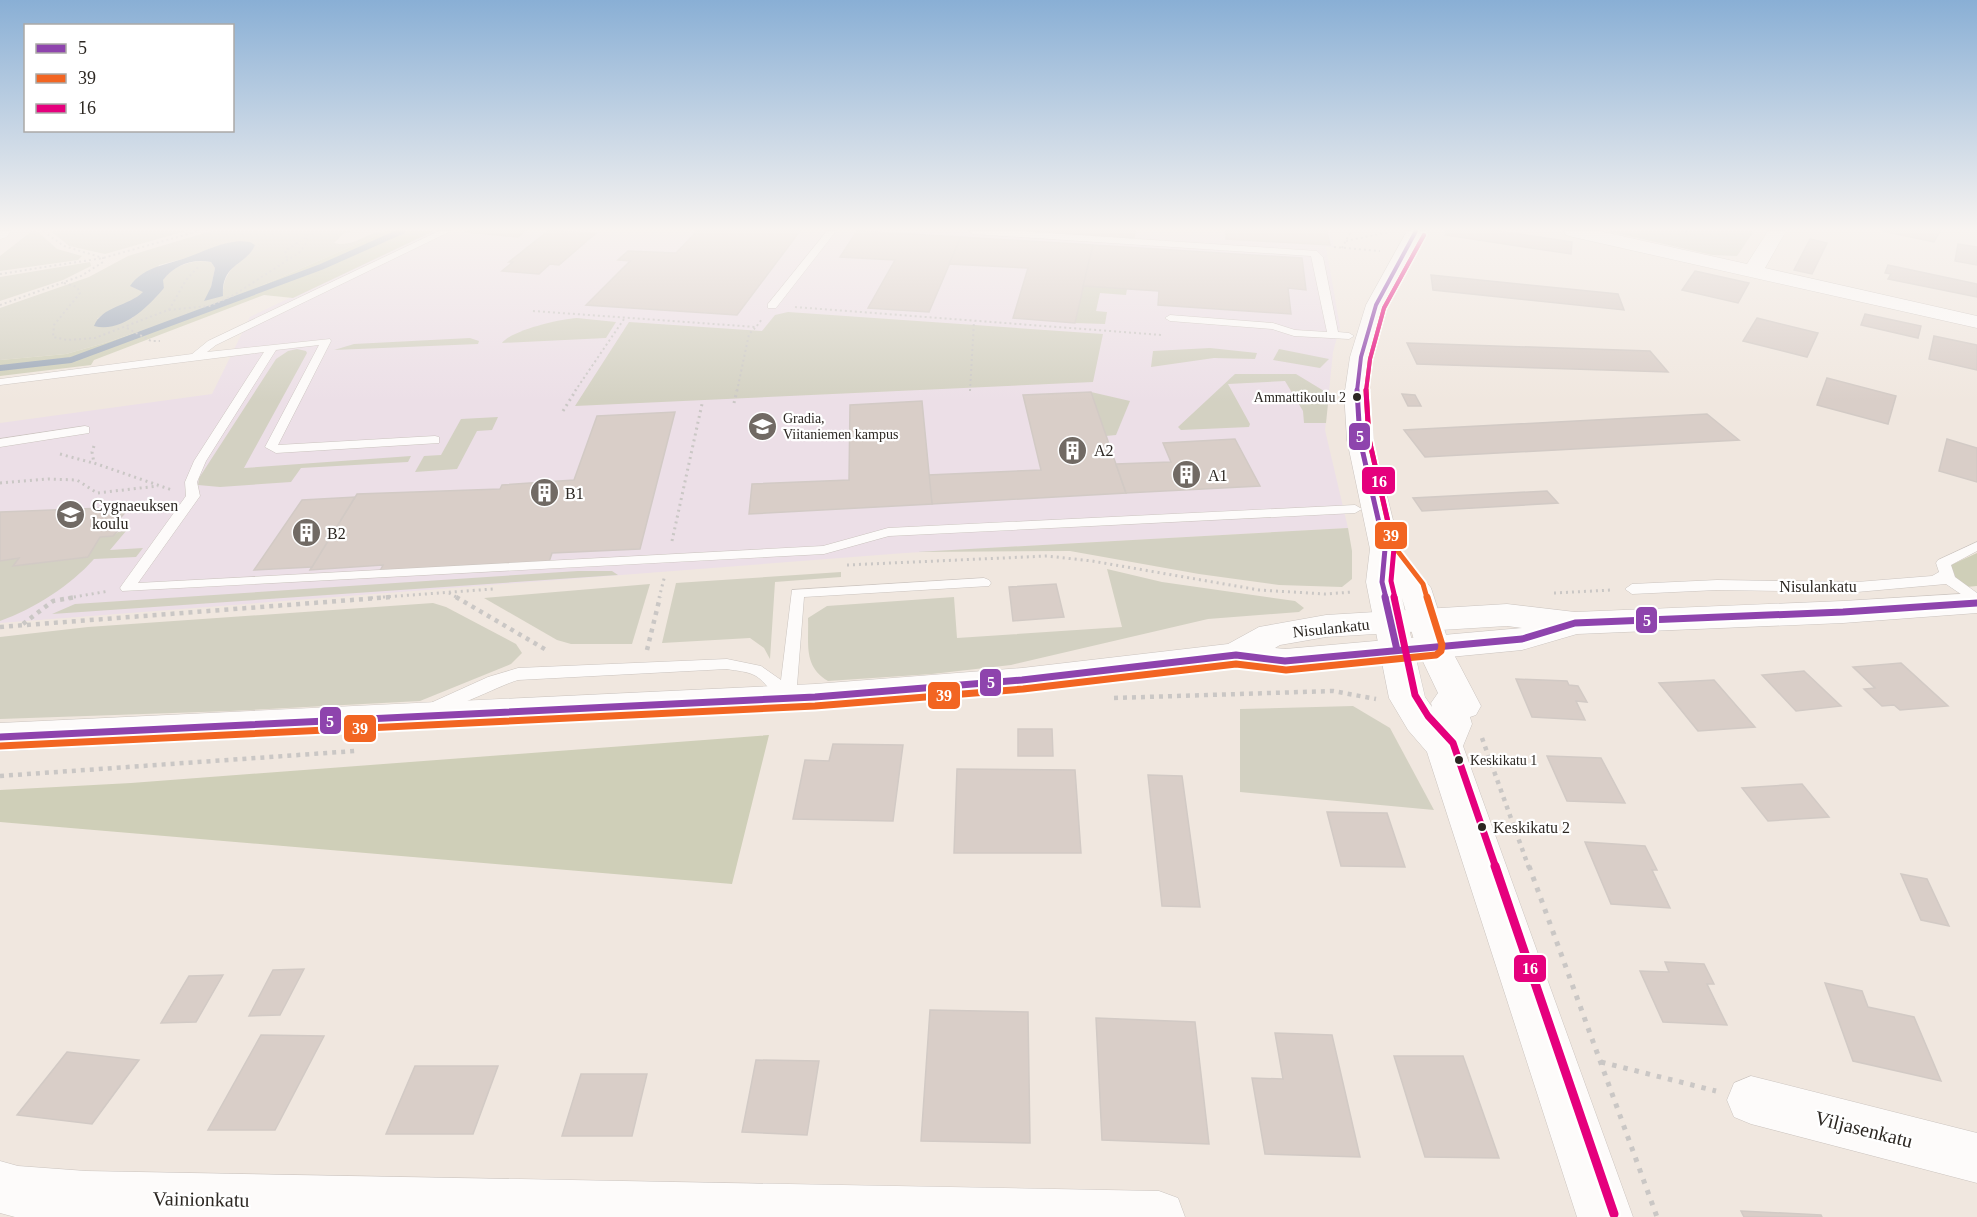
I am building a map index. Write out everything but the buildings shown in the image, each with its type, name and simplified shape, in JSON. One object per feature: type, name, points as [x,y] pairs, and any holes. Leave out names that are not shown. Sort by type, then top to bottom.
[{"type":"main road","points":[[1357,391],[1360,440],[1385,549],[1382,582],[1407,698],[1421,721],[1461,737]]},
{"type":"main road","points":[[1385,549],[1415,588],[1430,633],[1462,706],[1449,703],[1453,723],[1461,737],[1605,1217]]},
{"type":"main road","name":"Nisulankatu","points":[[0,737],[788,698],[1022,680],[1236,655],[1285,661],[1394,636],[1430,633],[1522,639],[1575,623],[1843,612],[1977,601]]},
{"type":"street","points":[[1357,391],[1364,347],[1376,305],[1385,288]]},
{"type":"street","points":[[1827,288],[1977,322]]},
{"type":"street","name":"Viljasenkatu","points":[[1751,1100],[1977,1158]]},
{"type":"street","name":"Vainionkatu","points":[[0,1187],[80,1207],[1159,1217]]},
{"type":"lane","points":[[195,357],[212,343],[328,288]]},
{"type":"lane","points":[[772,306],[786,288]]},
{"type":"lane","points":[[1324,288],[1333,335]]},
{"type":"lane","points":[[1170,318],[1274,326],[1294,333],[1350,336]]},
{"type":"lane","points":[[0,382],[326,341],[271,447],[276,449],[435,440]]},
{"type":"lane","points":[[127,588],[193,496],[191,482],[200,461],[273,348]]},
{"type":"lane","points":[[0,443],[85,430]]},
{"type":"lane","points":[[127,588],[824,550],[888,532],[1355,510]]},
{"type":"lane","points":[[1949,579],[1943,563],[1977,546]]},
{"type":"lane","points":[[1923,572],[1949,579],[1977,601]]},
{"type":"lane","name":"Nisulankatu","points":[[1632,589],[1717,585],[1857,587],[1949,579]]},
{"type":"lane","points":[[788,698],[797,593],[984,583]]},
{"type":"lane","points":[[416,717],[494,681],[518,674],[727,664],[750,666],[771,676],[788,698]]},
{"type":"path","points":[[0,305],[50,288]]},
{"type":"path","points":[[77,288],[80,293],[54,325],[53,337],[76,340],[127,328],[168,310],[209,306],[247,288]]},
{"type":"path","points":[[168,310],[182,288]]},
{"type":"path","points":[[734,403],[749,334],[772,306],[1162,335]]},
{"type":"path","points":[[533,311],[756,327]]},
{"type":"path","points":[[563,411],[602,349],[625,319]]},
{"type":"path","points":[[970,392],[974,321]]},
{"type":"path","points":[[127,328],[151,341]]},
{"type":"path","points":[[643,668],[702,404]]},
{"type":"path","points":[[85,430],[102,428],[92,452],[94,463]]},
{"type":"path","points":[[60,454],[193,496]]},
{"type":"path","points":[[0,483],[48,479],[77,480],[97,494],[158,486]]},
{"type":"path","points":[[21,625],[53,601],[127,588]]},
{"type":"path","points":[[448,592],[582,671]]},
{"type":"path","points":[[1461,737],[1600,1062],[1657,1217]]},
{"type":"path","points":[[1600,1062],[1751,1100]]},
{"type":"shaded area","points":[[0,288],[40,288],[0,301]]},
{"type":"shaded area","points":[[58,288],[146,288],[130,303],[97,319],[132,318],[164,288],[212,288],[223,296],[223,288],[257,288],[217,305],[66,354],[0,360],[0,308]]},
{"type":"shaded area","name":"Gradia, Viitaniemen kampus","points":[[311,288],[1333,288],[1340,327],[1333,352],[1325,430],[1348,528],[905,553],[0,623],[0,423],[212,394],[250,317]]},
{"type":"shaded area","points":[[1083,288],[1127,289],[1126,295],[1100,293],[1096,311],[1107,312],[1105,324],[1075,323]]},
{"type":"shaded area","points":[[788,312],[1103,334],[1093,382],[575,406],[629,322],[762,331],[775,315]]},
{"type":"shaded area","points":[[577,318],[616,322],[606,338],[502,343],[507,338],[526,330],[560,320]]},
{"type":"shaded area","points":[[470,338],[479,341],[478,344],[334,350],[354,344]]},
{"type":"shaded area","points":[[1210,348],[1257,353],[1255,359],[1214,358],[1151,367],[1153,351]]},
{"type":"shaded area","points":[[297,349],[307,353],[244,468],[411,456],[408,462],[301,468],[291,482],[220,487],[198,485],[199,478],[276,359],[288,351]]},
{"type":"shaded area","points":[[1279,349],[1329,359],[1320,368],[1273,360]]},
{"type":"shaded area","points":[[1235,374],[1296,374],[1329,394],[1326,423],[1304,423],[1303,411],[1285,381],[1228,384],[1250,424],[1249,427],[1181,430],[1178,427]]},
{"type":"shaded area","points":[[1091,392],[1130,401],[1116,435],[1106,436]]},
{"type":"shaded area","points":[[498,417],[492,430],[477,431],[457,469],[415,472],[424,456],[441,455],[461,419]]},
{"type":"shaded area","points":[[1348,528],[1352,551],[1352,579],[1342,587],[1279,585],[1199,574],[1070,551],[916,552]]},
{"type":"shaded area","points":[[126,531],[110,550],[143,548],[136,557],[94,559],[85,569],[51,595],[26,610],[0,621],[0,561],[19,558],[14,566],[87,557],[100,537],[113,536],[118,532]]},
{"type":"shaded area","points":[[1107,569],[1162,582],[1295,601],[1304,608],[1299,612],[1208,619],[1011,665],[932,674],[828,681],[814,668],[811,661],[808,645],[808,618],[827,606],[954,597],[957,638],[1122,627]]},
{"type":"shaded area","points":[[578,571],[612,571],[618,575],[52,614],[75,604]]},
{"type":"shaded area","points":[[841,572],[841,577],[775,582],[770,659],[764,648],[750,638],[662,643],[676,583]]},
{"type":"shaded area","points":[[650,584],[632,644],[571,644],[557,640],[484,598]]},
{"type":"shaded area","points":[[433,603],[446,607],[516,644],[522,653],[511,664],[420,701],[230,711],[0,719],[0,637],[88,627]]},
{"type":"shaded area","points":[[1353,706],[1390,728],[1434,810],[1240,792],[1240,709]]},
{"type":"green space","points":[[257,288],[314,288],[293,298],[264,295],[94,360],[91,365],[0,376],[0,360],[66,354],[217,305]]},
{"type":"green space","points":[[1977,553],[1977,586],[1966,587],[1956,579],[1951,565]]},
{"type":"green space","points":[[769,735],[732,884],[0,822],[0,790],[131,783]]},
{"type":"water","points":[[134,288],[164,288],[142,310],[124,322],[115,326],[94,326],[103,314],[143,292]]},
{"type":"water","points":[[211,288],[223,288],[223,296],[204,301]]},
{"type":"waterway","points":[[0,368],[71,360],[265,288]]},
{"type":"transit line","name":"5","points":[[1385,288],[1376,305],[1361,357],[1357,391],[1360,440],[1385,549],[1382,582],[1397,650]]},
{"type":"transit line","name":"39","points":[[0,746],[815,706],[1023,689],[1236,664],[1286,670],[1436,655],[1441,651],[1442,645],[1423,584],[1393,545],[1369,439],[1366,391],[1370,359],[1384,308],[1395,288]]},
{"type":"transit line","name":"16","points":[[1395,288],[1384,308],[1370,359],[1366,391],[1369,439],[1394,548],[1391,581],[1415,695],[1428,716],[1453,743],[1614,1214]]},
{"type":"transit line","name":"5","points":[[0,737],[815,697],[1022,680],[1236,655],[1285,661],[1522,639],[1575,623],[1843,612],[1977,603]]},
{"type":"place","name":"Ammattikoulu 2","points":[[1357,397]]},
{"type":"place","name":"Gradia, Viitaniemen kampus","points":[[762,426]]},
{"type":"place","name":"A2","points":[[1073,450]]},
{"type":"place","name":"A1","points":[[1187,475]]},
{"type":"place","name":"B1","points":[[544,493]]},
{"type":"place","name":"Cygnaeuksen koulu","points":[[71,514]]},
{"type":"place","name":"B2","points":[[306,533]]},
{"type":"place","name":"Keskikatu 1","points":[[1459,760]]},
{"type":"place","name":"Keskikatu 2","points":[[1482,827]]}]
